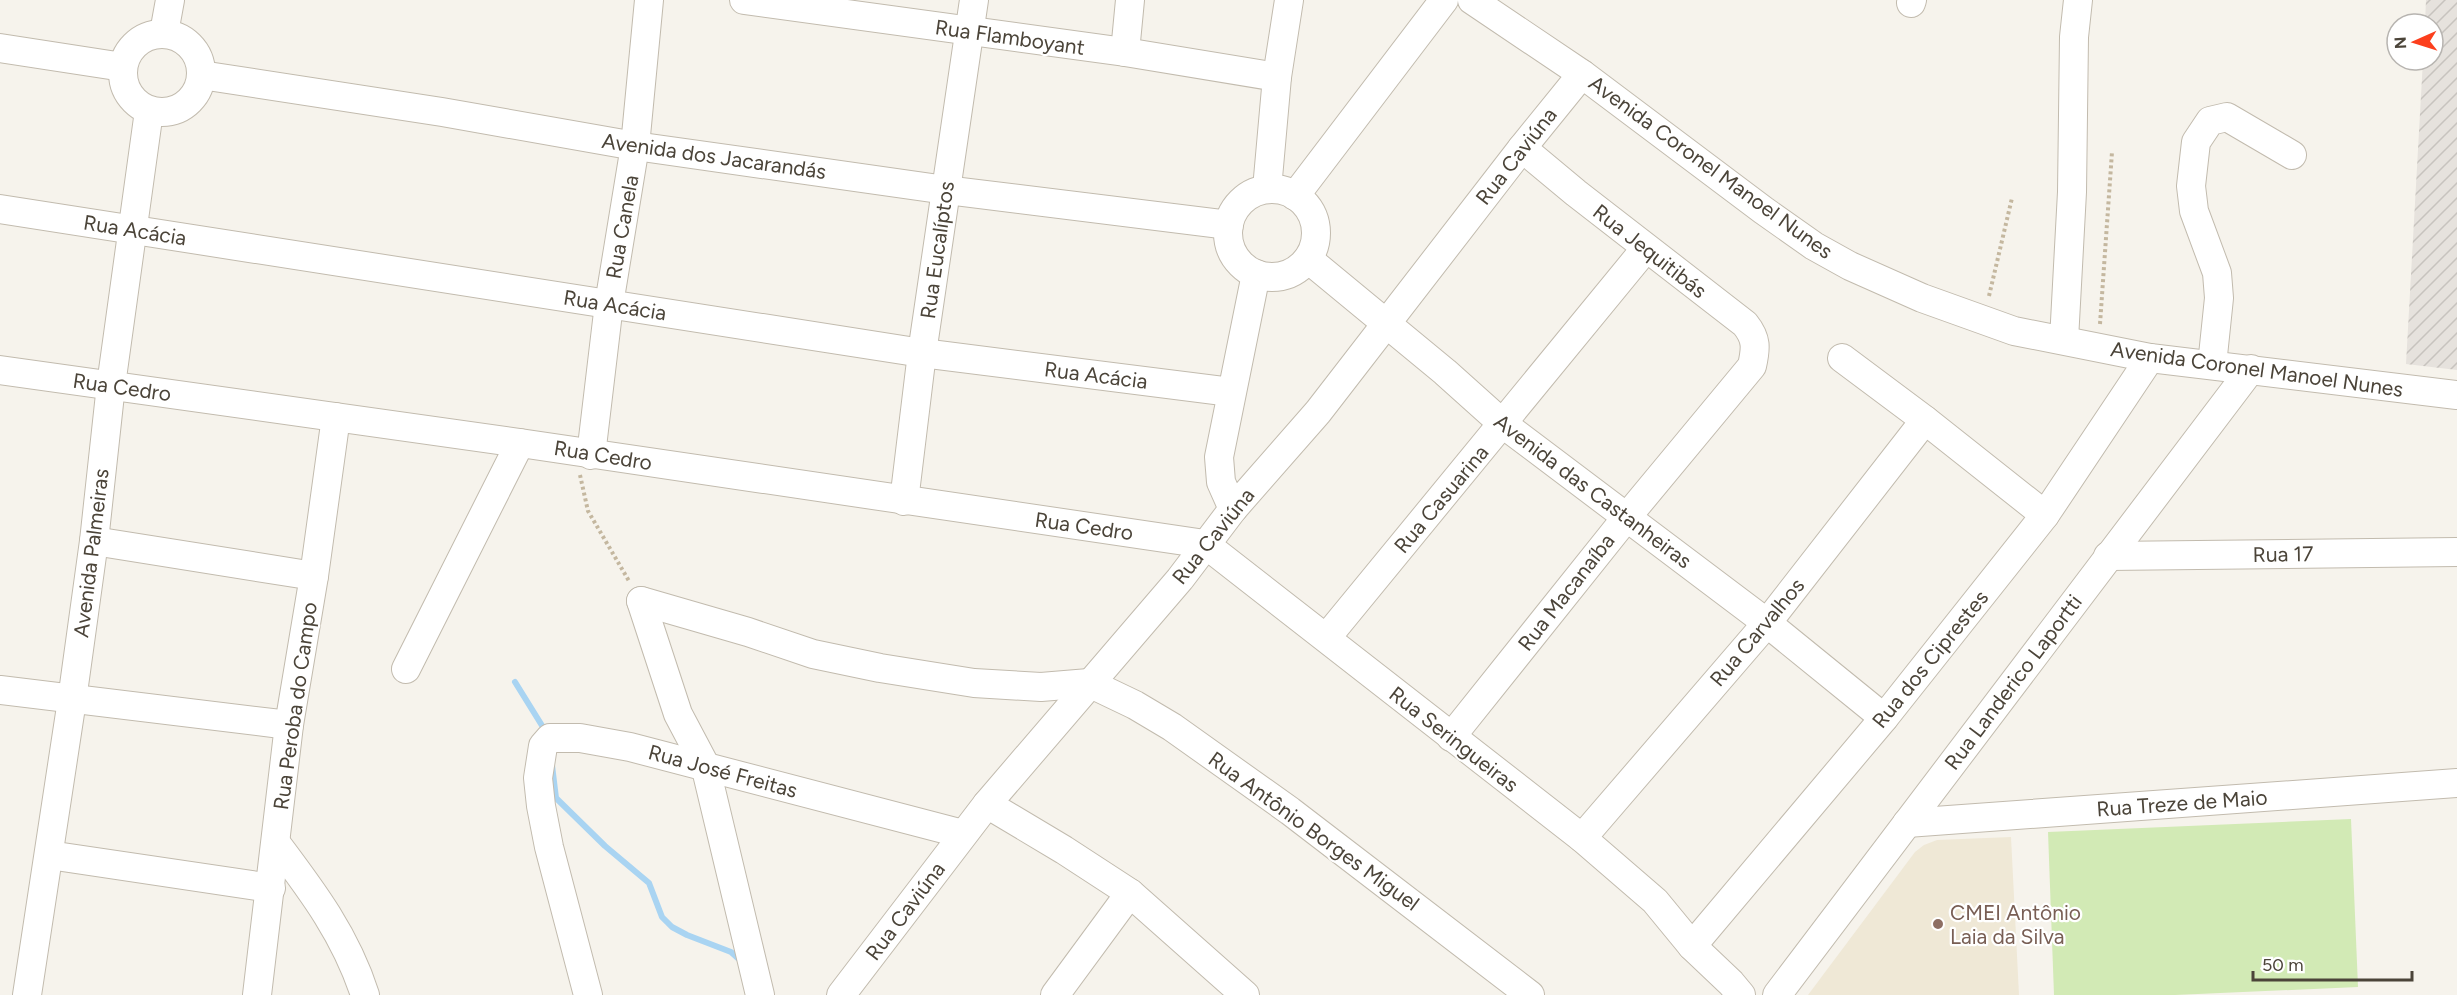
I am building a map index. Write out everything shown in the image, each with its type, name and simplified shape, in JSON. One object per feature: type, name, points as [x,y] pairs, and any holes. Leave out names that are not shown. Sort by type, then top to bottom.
[{"type":"street","points":[[164,33],[170,0]]},
{"type":"street","name":"Rua Canela","points":[[583,453],[635,146],[649,0]]},
{"type":"street","name":"Rua Flamboyant","points":[[744,0],[1125,52],[1277,77]]},
{"type":"street","name":"Rua Eucalíptos","points":[[904,501],[922,353],[974,0]]},
{"type":"street","points":[[1125,52],[1130,0]]},
{"type":"street","points":[[1267,189],[1277,77],[1289,0]]},
{"type":"street","points":[[1295,196],[1444,0]]},
{"type":"street","name":"Avenida Coronel Manoel Nunes","points":[[1472,0],[1582,74],[1814,246],[1850,266],[1922,298],[2014,331],[2150,358],[2457,395]]},
{"type":"street","points":[[2064,340],[2072,192],[2074,37],[2078,0]]},
{"type":"street","points":[[164,33],[179,37],[191,46],[199,60],[201,75],[197,90],[187,103],[165,113],[150,111],[134,101],[124,85],[123,67],[129,51],[140,40],[164,33]]},
{"type":"street","points":[[0,48],[123,67]]},
{"type":"street","name":"Rua Caviúna","points":[[841,995],[987,804],[1180,579],[1233,509],[1318,412],[1582,74]]},
{"type":"street","name":"Avenida dos Jacarandás","points":[[201,75],[442,112],[635,146],[946,190],[1229,225]]},
{"type":"street","name":"Avenida Palmeiras","points":[[27,995],[72,700],[94,541],[111,385],[150,111]]},
{"type":"street","points":[[2211,365],[2219,298],[2217,273],[2194,211],[2191,186],[2196,142],[2210,121],[2227,117],[2292,155]]},
{"type":"street","name":"Rua Jequitibás","points":[[1522,148],[1745,324],[1754,335],[1756,346],[1752,366]]},
{"type":"street","points":[[1267,189],[1282,190],[1295,196],[1306,205],[1315,224],[1314,246],[1308,259],[1298,269],[1285,276],[1270,278],[1243,267],[1234,255],[1229,240],[1229,225],[1233,212],[1242,201],[1254,193],[1267,189]]},
{"type":"street","name":"Rua Acácia","points":[[0,209],[922,353],[1231,392]]},
{"type":"street","name":"Rua Casuarina","points":[[1327,637],[1646,248]]},
{"type":"street","name":"Avenida das Castanheiras","points":[[1308,259],[1445,372],[1503,424],[1767,623],[1884,718]]},
{"type":"street","points":[[1233,509],[1221,482],[1219,457],[1256,274]]},
{"type":"street","points":[[1842,358],[2045,515]]},
{"type":"street","name":"Rua dos Ciprestes","points":[[1692,946],[1884,718],[2045,515],[2150,358]]},
{"type":"street","name":"Rua Macanaíba","points":[[1451,737],[1626,518],[1752,366]]},
{"type":"street","name":"Rua Landerico Laportti","points":[[1777,995],[2251,369]]},
{"type":"street","name":"Rua Cedro","points":[[0,370],[520,443],[1205,544]]},
{"type":"street","name":"Rua Peroba do Campo","points":[[257,995],[289,725],[314,576],[336,417]]},
{"type":"street","name":"Rua Carvalhos","points":[[1581,838],[1767,623],[1925,420]]},
{"type":"street","points":[[406,669],[520,443]]},
{"type":"street","points":[[94,541],[314,576]]},
{"type":"street","name":"Rua Seringueiras","points":[[1205,544],[1327,637],[1581,838],[1655,901],[1731,991]]},
{"type":"street","name":"Rua 17","points":[[2108,556],[2457,552]]},
{"type":"street","points":[[641,601],[748,632],[813,654],[880,668],[974,683],[1041,687],[1089,683]]},
{"type":"street","points":[[641,601],[678,714],[705,765],[760,995]]},
{"type":"street","name":"Rua Antônio Borges Miguel","points":[[1089,683],[1135,705],[1172,728],[1290,811],[1530,995]]},
{"type":"street","points":[[0,690],[289,725]]},
{"type":"street","name":"Rua José Freitas","points":[[588,995],[549,847],[541,806],[538,778],[543,746],[550,738],[580,738],[630,747],[963,834]]},
{"type":"street","name":"Rua Treze de Maio","points":[[1906,823],[2457,783]]},
{"type":"street","points":[[987,804],[1130,893],[1245,995]]},
{"type":"street","points":[[276,843],[325,908],[347,951],[365,995]]},
{"type":"street","points":[[49,855],[271,888]]},
{"type":"street","points":[[1055,995],[1130,893]]},
{"type":"path","points":[[2098,348],[2112,152]]},
{"type":"path","points":[[1983,320],[2012,198]]},
{"type":"path","points":[[583,453],[588,511],[641,601]]},
{"type":"shaded area","points":[[2426,0],[2457,0],[2457,370],[2406,364],[2422,72],[2445,72],[2445,12],[2426,12]]},
{"type":"shaded area","name":"CMEI Antônio Laia da Silva","points":[[2011,837],[2019,995],[1808,995],[1915,852],[1924,845],[1937,840]]},
{"type":"green space","points":[[2351,819],[2358,987],[2175,995],[2054,995],[2048,832]]},
{"type":"waterway","points":[[515,682],[546,732]]},
{"type":"waterway","points":[[552,765],[556,798],[605,846],[649,883],[662,917],[672,927],[731,952],[741,961]]},
{"type":"place","name":"CMEI Antônio Laia da Silva","points":[[1938,924]]}]
